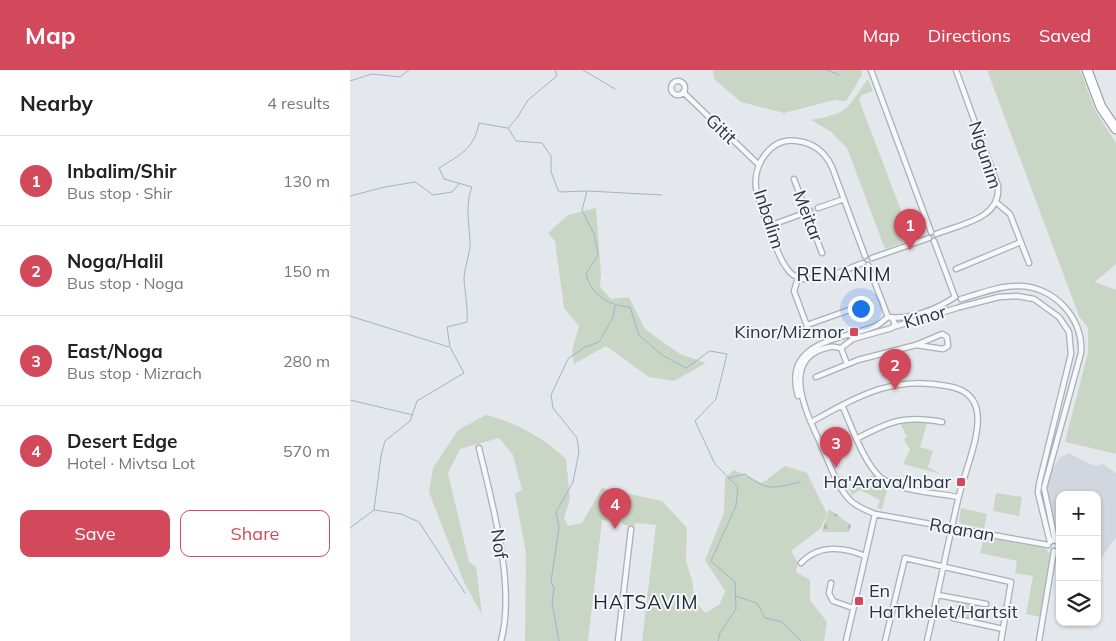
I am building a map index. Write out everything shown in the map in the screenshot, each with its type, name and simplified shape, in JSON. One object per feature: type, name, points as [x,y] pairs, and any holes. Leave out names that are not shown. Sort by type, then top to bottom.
[{"type":"highway","points":[[1088,70],[1101,107],[1116,129]]},
{"type":"street","points":[[871,70],[937,238],[934,241],[954,299],[952,306],[958,308],[962,303],[961,299]]},
{"type":"street","name":"Nigunim","points":[[934,233],[984,215],[997,203],[998,186],[956,70]]},
{"type":"street","name":"Gitit","points":[[683,92],[759,165]]},
{"type":"street","name":"Inbalim","points":[[798,278],[786,268],[756,189],[759,165],[766,154],[778,143],[794,140],[810,144],[828,160],[865,256]]},
{"type":"street","name":"Meitar","points":[[794,179],[808,211],[822,253]]},
{"type":"street","points":[[818,208],[844,199]]},
{"type":"street","points":[[997,203],[1010,214],[1029,263]]},
{"type":"street","points":[[769,226],[808,211]]},
{"type":"street","points":[[888,318],[884,326],[891,328],[895,322],[888,318],[866,264],[865,256],[872,258],[928,238],[934,233]]},
{"type":"street","points":[[928,238],[934,241]]},
{"type":"street","points":[[956,269],[1021,242]]},
{"type":"street","points":[[810,334],[794,291],[798,278],[820,278],[871,263],[872,258]]},
{"type":"street","points":[[954,299],[961,299],[1000,288],[1028,286],[1052,296],[1064,306],[1079,328],[1082,339],[1081,353],[1044,488],[1051,542],[1050,550],[1054,551],[1039,641]]},
{"type":"street","name":"Kinor","points":[[843,346],[853,339],[999,297],[1026,297],[1046,305],[1059,317],[1069,332],[1071,354],[1038,493],[1051,542]]},
{"type":"street","name":"Kinor","points":[[811,422],[797,391],[796,368],[811,350],[840,337],[877,326],[888,318],[902,318],[943,306],[954,299]]},
{"type":"street","points":[[807,326],[869,303]]},
{"type":"street","points":[[816,377],[847,364],[916,345],[942,334],[947,337],[948,346],[943,349],[916,345]]},
{"type":"street","points":[[840,337],[844,340],[843,346],[847,364]]},
{"type":"street","points":[[834,340],[835,347]]},
{"type":"street","points":[[843,346],[824,349],[814,354],[804,366],[800,375],[801,398],[811,422],[842,405],[889,385],[911,382],[954,388],[964,392],[974,401],[978,421],[958,498],[927,641]]},
{"type":"street","points":[[842,405],[875,471],[885,480],[898,486],[958,498]]},
{"type":"street","points":[[858,438],[900,419],[920,418],[942,422]]},
{"type":"street","name":"Raanan","points":[[811,422],[844,493],[855,505],[875,514],[952,528],[1051,542]]},
{"type":"street","name":"Nof","points":[[479,448],[495,516],[502,566],[505,616],[501,641]]},
{"type":"street","points":[[846,641],[875,514]]},
{"type":"street","points":[[618,641],[631,529]]},
{"type":"street","points":[[1051,542],[1056,544]]},
{"type":"street","points":[[802,563],[810,555],[829,549],[848,550],[866,556]]},
{"type":"street","points":[[885,641],[905,558],[1011,582],[1001,641]]},
{"type":"street","points":[[831,583],[829,593],[833,601],[853,608]]},
{"type":"street","points":[[938,595],[986,604]]},
{"type":"street","points":[[953,618],[1003,629]]},
{"type":"shaded area","points":[[1069,453],[1096,466],[1103,464],[1116,473],[1116,537],[1101,559],[1101,491],[1056,491],[1056,529],[1046,487],[1051,471],[1059,458]]},
{"type":"green space","points":[[713,70],[861,70],[862,75],[846,101],[834,100],[784,113],[741,102],[714,79]]},
{"type":"green space","points":[[987,70],[1080,70],[1095,110],[1116,143],[1116,264],[1095,282],[1116,290],[1116,454],[1065,442],[1088,352],[1088,328],[1079,316]]},
{"type":"green space","points":[[868,79],[873,91],[862,95],[859,100],[912,239],[885,249],[847,148],[830,131],[811,120],[833,115],[846,108]]},
{"type":"green space","points":[[596,208],[601,274],[600,287],[611,299],[629,297],[645,329],[680,354],[706,363],[674,381],[649,377],[606,346],[574,364],[572,351],[579,326],[564,308],[555,241],[548,233],[568,215]]},
{"type":"green space","points":[[486,415],[508,422],[529,432],[548,444],[566,459],[570,499],[564,518],[568,526],[582,523],[602,488],[662,501],[687,528],[686,561],[692,580],[695,602],[706,613],[720,604],[725,591],[705,560],[724,513],[725,478],[734,470],[762,483],[785,466],[807,473],[827,514],[821,528],[791,551],[798,563],[796,572],[810,580],[810,600],[827,622],[824,641],[642,641],[656,525],[637,523],[633,526],[624,525],[621,522],[602,520],[588,641],[525,641],[526,553],[515,494],[522,490],[513,455],[499,438],[460,449],[448,473],[469,562],[476,567],[482,615],[464,582],[429,492],[433,468],[458,430]]},
{"type":"green space","points":[[909,421],[927,423],[920,447],[933,451],[928,467],[941,474],[903,464],[910,450],[904,439],[907,437],[900,423]]},
{"type":"green space","points":[[873,475],[888,486],[882,509],[877,508],[880,500],[860,490],[852,495],[849,489]]},
{"type":"green space","points":[[996,493],[1022,497],[1019,516],[993,511]]},
{"type":"green space","points":[[961,508],[987,514],[984,529],[959,522]]},
{"type":"green space","points":[[829,509],[851,525],[849,532],[822,532]]},
{"type":"green space","points":[[984,537],[1045,548],[1050,554],[1041,617],[1026,614],[1033,576],[1015,573],[1017,561],[980,553]]},
{"type":"green space","points":[[957,602],[975,605],[972,620],[954,617]]},
{"type":"waterway","points":[[350,81],[372,74],[400,77],[409,70]]},
{"type":"waterway","points":[[555,70],[557,76],[528,100],[517,118],[508,128],[516,141],[542,143],[551,156],[551,172],[559,192],[587,191],[582,210],[594,234],[598,255],[586,274],[592,288],[608,302],[630,307],[639,335],[662,355],[686,368],[710,351],[727,354],[716,399],[695,421],[715,464],[738,487],[736,506],[711,561],[735,582],[736,609],[720,633],[718,641]]},
{"type":"waterway","points":[[583,70],[615,89]]},
{"type":"waterway","points":[[827,70],[839,75]]},
{"type":"waterway","points":[[350,528],[374,510],[381,456],[385,441],[410,421],[417,401],[464,373],[450,347],[447,327],[467,322],[464,279],[470,246],[468,207],[472,187],[444,179],[439,168],[460,155],[470,145],[477,132],[479,123],[507,128]]},
{"type":"waterway","points":[[350,196],[415,182],[433,195],[452,192],[459,184]]},
{"type":"waterway","points":[[588,191],[662,195]]},
{"type":"waterway","points":[[559,641],[552,602],[554,588],[551,581],[559,528],[556,512],[573,482],[579,452],[577,438],[553,408],[551,395],[568,359],[583,348],[599,342],[613,317],[615,306]]},
{"type":"waterway","points":[[350,316],[449,347]]},
{"type":"waterway","points":[[350,400],[413,415]]},
{"type":"waterway","points":[[729,478],[745,474],[759,484],[771,487],[800,482]]},
{"type":"waterway","points":[[374,510],[401,514],[419,522],[465,593]]},
{"type":"waterway","points":[[735,596],[757,603],[765,618],[782,622],[801,641]]},
{"type":"place","name":"Inbalim/Shir","points":[[910,250]]},
{"type":"place","name":"Kinor/Mizmor","points":[[854,332]]},
{"type":"place","name":"Noga/Halil","points":[[895,390]]},
{"type":"place","name":"East/Noga","points":[[836,468]]},
{"type":"place","name":"Ha'Arava/Inbar","points":[[961,482]]},
{"type":"place","name":"Desert Edge","points":[[615,529]]},
{"type":"place","name":"En HaTkhelet/Hartsit","points":[[859,601]]},
{"type":"district","name":"RENANIM","points":[[844,274]]},
{"type":"district","name":"HATSAVIM","points":[[646,602]]}]
